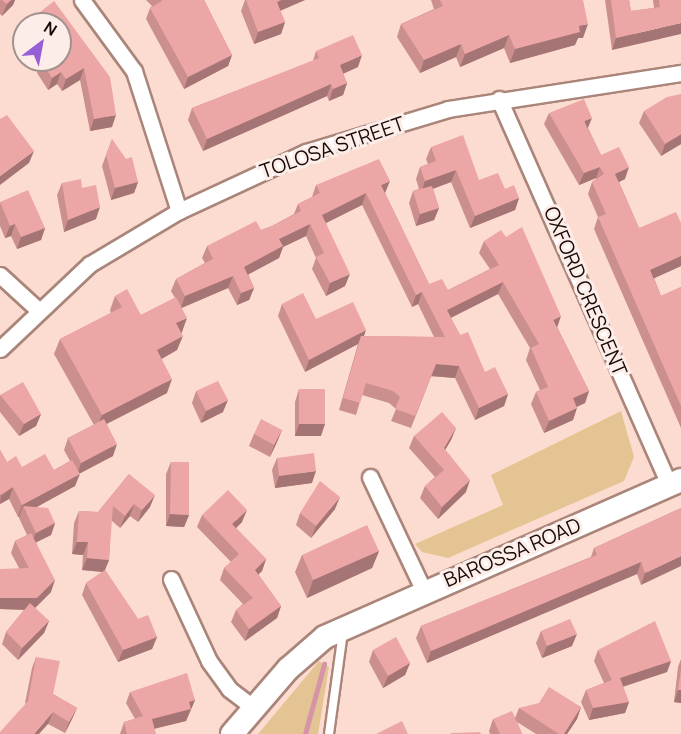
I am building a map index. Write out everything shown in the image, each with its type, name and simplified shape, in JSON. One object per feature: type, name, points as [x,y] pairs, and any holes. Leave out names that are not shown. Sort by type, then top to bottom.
[{"type":"street","points":[[82,0],[134,71],[179,211]]},
{"type":"street","name":"TOLOSA STREET","points":[[0,350],[37,309],[90,264],[179,211],[328,144],[499,99],[681,73]]},
{"type":"street","name":"OXFORD CRESCENT","points":[[499,99],[675,483]]},
{"type":"street","points":[[0,275],[37,309]]},
{"type":"street","points":[[370,477],[423,590]]},
{"type":"street","name":"BAROSSA ROAD","points":[[232,734],[312,646],[344,627],[423,590],[675,483]]},
{"type":"street","points":[[171,579],[209,661],[229,689],[254,708]]},
{"type":"lane","points":[[329,734],[344,627]]},
{"type":"shaded area","points":[[621,411],[634,457],[624,481],[448,558],[422,552],[415,544],[503,505],[491,475]]},
{"type":"shaded area","points":[[319,661],[329,667],[318,734],[258,734]]},
{"type":"building","points":[[161,0],[204,0],[232,55],[188,77],[150,8]]},
{"type":"building","points":[[246,0],[281,0],[277,2],[285,22],[258,32]]},
{"type":"building","points":[[440,0],[583,0],[588,24],[579,26],[580,32],[515,49],[509,35],[465,54],[461,44],[424,60],[401,24],[443,6]]},
{"type":"building","points":[[611,0],[629,0],[631,11],[660,7],[659,0],[681,0],[681,23],[616,38]]},
{"type":"building","points":[[54,1],[62,12],[40,12]]},
{"type":"building","points":[[72,25],[110,77],[116,115],[94,119],[84,68],[66,79],[61,72],[72,72]]},
{"type":"building","points":[[353,35],[362,55],[340,65],[347,83],[333,89],[331,84],[207,139],[192,108],[319,58],[316,51]]},
{"type":"building","points":[[48,72],[61,72],[52,78]]},
{"type":"building","points":[[681,94],[681,134],[665,144],[644,111],[667,97]]},
{"type":"building","points":[[584,99],[592,118],[584,121],[601,155],[619,147],[629,167],[615,174],[639,228],[676,212],[681,223],[681,256],[650,270],[661,296],[681,287],[681,406],[598,217],[606,214],[592,182],[604,174],[600,167],[584,173],[549,113]]},
{"type":"building","points":[[7,115],[34,151],[0,176],[0,119]]},
{"type":"building","points":[[463,135],[479,180],[498,173],[505,189],[514,185],[519,198],[475,216],[456,170],[425,181],[420,167],[436,161],[431,147]]},
{"type":"building","points":[[112,139],[126,159],[132,157],[138,182],[115,188],[106,155]]},
{"type":"building","points":[[379,159],[390,181],[381,185],[429,284],[442,279],[448,290],[499,265],[484,241],[501,230],[506,237],[522,227],[561,316],[553,320],[589,391],[573,398],[577,408],[549,421],[536,392],[548,387],[531,348],[539,344],[503,282],[447,310],[460,335],[468,332],[485,372],[495,367],[508,394],[479,408],[459,366],[436,364],[415,416],[395,409],[400,397],[393,391],[366,383],[360,403],[343,398],[361,336],[445,337],[422,292],[416,295],[366,193],[322,215],[350,274],[330,283],[316,257],[324,253],[310,224],[279,239],[283,246],[244,267],[254,288],[241,293],[233,276],[185,296],[176,279],[213,259],[207,246],[256,221],[261,230],[272,226],[301,211],[298,204],[320,193],[316,185]]},
{"type":"building","points":[[81,179],[82,188],[96,185],[100,207],[68,220],[62,183]]},
{"type":"building","points":[[432,186],[439,208],[420,214],[413,191]]},
{"type":"building","points":[[28,190],[45,228],[21,237],[15,224],[10,226],[0,202]]},
{"type":"building","points":[[127,289],[141,315],[176,297],[187,318],[176,323],[183,336],[157,350],[172,379],[102,415],[60,339],[122,307],[115,296]]},
{"type":"building","points":[[303,293],[316,319],[353,302],[366,330],[309,360],[282,304]]},
{"type":"building","points":[[218,381],[228,400],[206,411],[196,391]]},
{"type":"building","points":[[23,382],[41,414],[24,424],[0,395]]},
{"type":"building","points":[[299,389],[325,389],[325,424],[299,424]]},
{"type":"building","points":[[442,412],[456,428],[444,448],[470,480],[442,507],[425,486],[444,470],[414,436]]},
{"type":"building","points":[[104,419],[117,444],[81,463],[68,438]]},
{"type":"building","points":[[261,419],[282,430],[274,445],[254,434]]},
{"type":"building","points":[[0,450],[7,462],[16,456],[22,467],[45,454],[54,470],[72,460],[80,474],[22,505],[13,487],[1,495],[0,493]]},
{"type":"building","points":[[314,453],[316,471],[279,476],[277,458]]},
{"type":"building","points":[[171,462],[189,462],[189,515],[170,514]]},
{"type":"building","points":[[129,474],[155,495],[142,510],[134,504],[125,516],[113,506],[109,560],[87,558],[88,542],[77,542],[79,511],[98,512]]},
{"type":"building","points":[[320,481],[340,497],[316,526],[300,513]]},
{"type":"building","points":[[228,490],[247,510],[232,524],[266,559],[255,570],[281,606],[249,629],[236,610],[253,598],[224,568],[239,554],[202,515]]},
{"type":"building","points":[[23,506],[48,508],[55,523],[36,533]]},
{"type":"building","points":[[681,508],[681,556],[645,573],[641,562],[431,651],[421,626],[597,555],[594,548]]},
{"type":"building","points":[[367,525],[379,551],[313,580],[302,555]]},
{"type":"building","points":[[31,533],[55,580],[37,598],[0,598],[0,569],[29,568],[15,541]]},
{"type":"building","points":[[105,570],[138,619],[148,615],[157,637],[123,650],[86,583]]},
{"type":"building","points":[[30,603],[49,621],[22,648],[6,632]]},
{"type":"building","points":[[570,619],[577,634],[547,646],[541,631]]},
{"type":"building","points":[[655,621],[671,661],[620,678],[629,702],[593,708],[586,690],[612,680],[598,650]]},
{"type":"building","points":[[396,637],[410,663],[388,676],[373,650]]},
{"type":"building","points":[[36,657],[60,661],[53,694],[77,708],[69,722],[53,712],[34,734],[0,734],[28,701]]},
{"type":"building","points":[[681,669],[681,690],[678,690]]},
{"type":"building","points":[[187,673],[195,700],[189,702],[191,709],[152,719],[156,734],[127,734],[124,722],[143,716],[130,692]]},
{"type":"building","points":[[549,687],[581,707],[564,734],[559,734],[519,708],[539,703]]},
{"type":"building","points":[[512,711],[522,734],[500,734],[493,719]]},
{"type":"building","points":[[402,721],[408,734],[376,734]]},
{"type":"building","points":[[480,732],[481,734],[451,734],[451,733]]},
{"type":"waterway","points":[[305,734],[324,664]]}]
